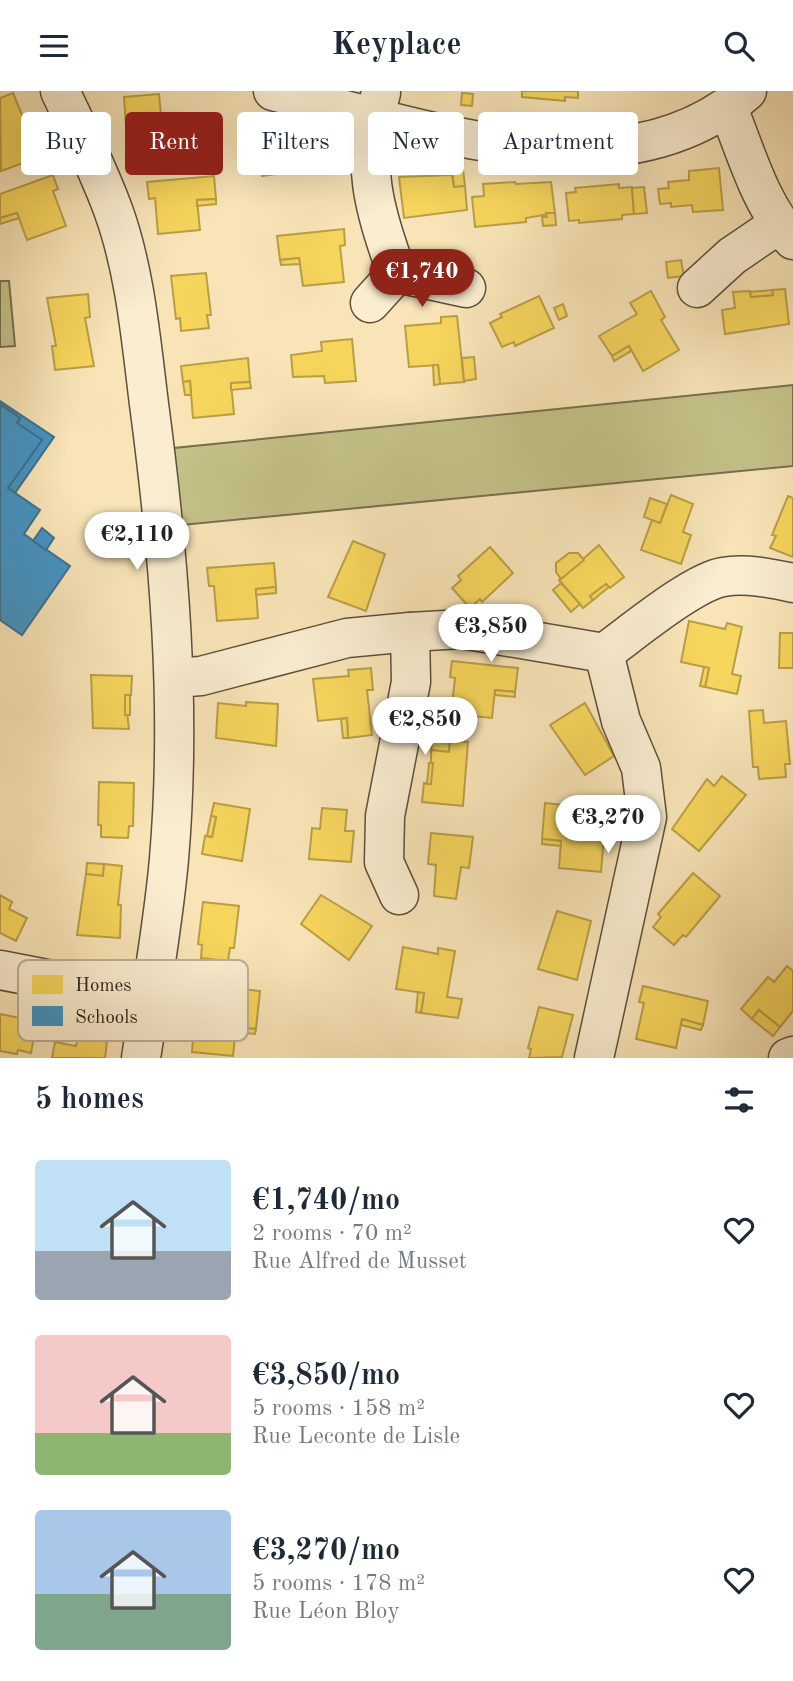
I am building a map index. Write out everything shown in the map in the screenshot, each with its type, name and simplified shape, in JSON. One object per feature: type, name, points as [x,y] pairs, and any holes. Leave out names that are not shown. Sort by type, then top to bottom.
[{"type":"street","points":[[273,91],[378,104],[419,129],[500,143],[593,149],[634,146],[666,138],[737,99],[786,232],[732,256],[697,288]]},
{"type":"street","points":[[70,101],[113,208],[131,288],[161,490],[174,678],[169,856],[155,960]]},
{"type":"street","points":[[378,104],[369,164],[372,195],[375,215],[397,273]]},
{"type":"street","points":[[397,273],[466,288]]},
{"type":"street","points":[[370,303],[397,273]]},
{"type":"street","points":[[174,678],[201,676],[347,638],[410,632],[463,629],[604,653],[698,585],[721,577],[739,575],[793,583]]},
{"type":"street","points":[[399,895],[384,862],[388,789],[411,682],[410,632]]},
{"type":"street","points":[[594,1058],[647,817],[641,768],[621,721],[604,653]]},
{"type":"street","points":[[0,970],[18,973]]},
{"type":"street","points":[[788,1058],[793,1056]]},
{"type":"shaded area","points":[[0,281],[9,281],[15,346],[0,347]]},
{"type":"shaded area","points":[[793,385],[793,466],[182,525],[173,465],[174,448]]},
{"type":"building: Homes","points":[[522,91],[578,91],[578,98],[565,97],[565,101],[522,97]]},
{"type":"building: Homes","points":[[13,93],[21,112],[21,164],[1,171],[0,98]]},
{"type":"building: Homes","points":[[462,93],[473,94],[472,106],[461,105]]},
{"type":"building: Homes","points":[[159,94],[161,112],[125,112],[124,97]]},
{"type":"building: Homes","points":[[719,168],[723,210],[693,212],[692,205],[671,207],[671,203],[660,204],[658,189],[669,188],[668,182],[689,180],[689,171]]},
{"type":"building: Homes","points":[[53,175],[58,189],[53,191],[66,226],[27,240],[17,213],[0,218],[0,194]]},
{"type":"building: Homes","points":[[452,175],[454,187],[465,186],[467,210],[404,218],[399,177]]},
{"type":"building: Homes","points":[[453,175],[464,175],[465,186],[454,187]]},
{"type":"building: Homes","points":[[214,176],[216,199],[197,200],[200,230],[158,234],[155,198],[149,199],[147,182]]},
{"type":"building: Homes","points":[[551,182],[555,213],[526,218],[526,222],[475,227],[472,197],[484,196],[483,184]]},
{"type":"building: Homes","points":[[619,184],[619,188],[632,187],[634,214],[622,215],[622,219],[579,223],[579,220],[569,221],[566,193],[576,192],[575,188]]},
{"type":"building: Homes","points":[[644,187],[647,213],[634,214],[632,188]]},
{"type":"building: Homes","points":[[216,199],[216,204],[197,206],[197,200]]},
{"type":"building: Homes","points":[[17,213],[19,218],[0,224],[0,218]]},
{"type":"building: Homes","points":[[546,213],[555,213],[556,225],[543,226],[542,217],[547,217]]},
{"type":"building: Homes","points":[[344,229],[345,245],[340,246],[344,282],[303,286],[299,258],[280,260],[277,236]]},
{"type":"building: Homes","points":[[299,258],[300,264],[281,265],[280,260]]},
{"type":"building: Homes","points":[[681,260],[684,276],[668,278],[666,262]]},
{"type":"building: Homes","points":[[206,273],[211,315],[207,315],[209,328],[181,331],[180,318],[176,319],[171,276]]},
{"type":"building: Homes","points":[[785,289],[789,324],[725,334],[722,310],[735,308],[733,292],[750,291],[751,297],[773,295],[772,290]]},
{"type":"building: Homes","points":[[772,290],[773,295],[751,297],[750,292]]},
{"type":"building: Homes","points":[[651,291],[665,317],[661,320],[679,350],[643,371],[629,346],[612,356],[599,336],[637,314],[630,303]]},
{"type":"building: Homes","points":[[88,294],[90,317],[85,318],[94,366],[55,370],[52,346],[56,346],[47,298]]},
{"type":"building: Homes","points":[[539,296],[554,328],[515,346],[514,342],[502,347],[490,323],[502,317],[500,314]]},
{"type":"building: Homes","points":[[563,304],[567,316],[559,320],[554,308]]},
{"type":"building: Homes","points":[[457,316],[464,382],[440,384],[438,365],[409,367],[405,326],[441,323],[441,317]]},
{"type":"building: Homes","points":[[352,339],[356,381],[325,383],[324,376],[293,377],[291,355],[322,351],[321,342]]},
{"type":"building: Homes","points":[[629,346],[631,351],[614,361],[612,356]]},
{"type":"building: Homes","points":[[474,357],[476,379],[464,381],[462,358]]},
{"type":"building: Homes","points":[[248,358],[250,382],[231,383],[234,414],[193,418],[190,381],[183,382],[181,366]]},
{"type":"building: Homes","points":[[433,365],[438,365],[440,384],[434,385]]},
{"type":"building: Homes","points":[[190,381],[191,395],[185,395],[183,382]]},
{"type":"building: Homes","points":[[250,382],[251,388],[231,390],[231,383]]},
{"type":"building: Homes","points":[[671,495],[693,504],[683,532],[691,535],[681,564],[641,550],[652,520],[660,523]]},
{"type":"building: Homes","points":[[788,496],[793,498],[793,557],[770,548],[776,536],[772,535]]},
{"type":"building: Homes","points":[[650,498],[667,504],[660,523],[644,517]]},
{"type":"building: Homes","points":[[353,541],[385,554],[366,611],[328,597]]},
{"type":"building: Homes","points":[[599,545],[624,577],[610,588],[606,584],[590,596],[593,600],[583,608],[559,580]]},
{"type":"building: Homes","points":[[490,547],[513,573],[482,602],[480,599],[470,608],[452,588],[461,580],[458,576]]},
{"type":"building: Homes","points":[[569,553],[578,553],[584,560],[561,579],[556,572],[556,563]]},
{"type":"building: Homes","points":[[274,563],[276,587],[256,589],[258,618],[217,621],[214,586],[209,586],[207,568]]},
{"type":"building: Homes","points":[[561,583],[580,604],[571,612],[553,590]]},
{"type":"building: Homes","points":[[606,584],[609,587],[593,600],[590,596]]},
{"type":"building: Homes","points":[[276,587],[276,593],[256,595],[256,589]]},
{"type":"building: Homes","points":[[689,621],[725,629],[727,623],[742,627],[732,674],[741,676],[737,694],[705,687],[709,668],[681,662]]},
{"type":"building: Homes","points":[[780,633],[793,633],[793,668],[779,668]]},
{"type":"building: Homes","points":[[452,661],[518,668],[515,692],[495,690],[492,718],[451,714],[455,678],[450,677]]},
{"type":"building: Homes","points":[[704,667],[709,668],[705,687],[700,686]]},
{"type":"building: Homes","points":[[371,668],[373,690],[367,690],[372,735],[348,738],[347,718],[318,721],[313,679],[349,676],[348,670]]},
{"type":"building: Homes","points":[[91,675],[132,676],[131,695],[125,695],[129,729],[93,728]]},
{"type":"building: Homes","points":[[495,690],[515,692],[515,697],[495,695]]},
{"type":"building: Homes","points":[[125,695],[130,695],[130,715],[125,715]]},
{"type":"building: Homes","points":[[246,702],[278,704],[276,746],[216,738],[218,703],[246,706]]},
{"type":"building: Homes","points":[[585,703],[614,756],[585,775],[550,725]]},
{"type":"building: Homes","points":[[763,710],[764,723],[786,721],[790,764],[785,764],[786,777],[759,779],[758,767],[753,767],[749,711]]},
{"type":"building: Homes","points":[[347,718],[348,738],[343,738],[341,719]]},
{"type":"building: Homes","points":[[433,738],[450,740],[449,752],[431,750]]},
{"type":"building: Homes","points":[[450,740],[468,742],[463,806],[422,802],[424,783],[431,784],[431,750],[449,752]]},
{"type":"building: Homes","points":[[429,763],[433,763],[431,784],[427,784]]},
{"type":"building: Homes","points":[[722,776],[746,795],[699,851],[672,829],[707,779],[714,786]]},
{"type":"building: Homes","points":[[99,782],[134,783],[133,826],[129,826],[128,838],[101,837],[101,825],[98,825]]},
{"type":"building: Homes","points":[[214,803],[250,809],[242,861],[202,854],[205,836],[212,837],[216,817],[211,816]]},
{"type":"building: Homes","points":[[545,803],[563,805],[562,816],[610,820],[609,837],[604,837],[601,872],[559,868],[561,841],[542,839]]},
{"type":"building: Homes","points":[[322,808],[347,810],[345,831],[354,831],[351,862],[309,859],[312,828],[320,829]]},
{"type":"building: Homes","points":[[211,816],[216,817],[212,837],[207,836]]},
{"type":"building: Homes","points":[[431,833],[473,837],[469,868],[461,867],[456,899],[434,896],[436,865],[428,864]]},
{"type":"building: Homes","points":[[542,839],[561,841],[561,846],[542,844]]},
{"type":"building: Homes","points":[[87,863],[104,864],[103,876],[86,874]]},
{"type":"building: Homes","points":[[104,864],[122,866],[118,905],[121,905],[120,938],[77,935],[86,874],[103,876]]},
{"type":"building: Homes","points":[[693,873],[720,896],[686,937],[683,935],[674,945],[653,927],[661,917],[658,914]]},
{"type":"building: Homes","points":[[0,895],[12,902],[9,909],[27,918],[16,941],[0,933]]},
{"type":"building: Homes","points":[[321,895],[372,926],[349,960],[301,924]]},
{"type":"building: Homes","points":[[203,902],[239,906],[234,948],[230,948],[228,960],[201,958],[202,945],[198,944]]},
{"type":"building: Homes","points":[[557,911],[591,921],[577,980],[538,969]]},
{"type":"building: Homes","points":[[403,947],[438,954],[438,948],[455,951],[447,997],[462,999],[458,1018],[421,1013],[424,993],[396,989]]},
{"type":"building: Homes","points":[[787,966],[793,971],[793,1011],[780,1027],[759,1010],[752,1019],[741,1009],[768,977],[774,982]]},
{"type":"building: Homes","points":[[643,986],[708,1001],[703,1025],[682,1019],[676,1048],[636,1039],[644,1003],[639,1002]]},
{"type":"building: Homes","points":[[248,990],[260,991],[256,1029],[248,1028]]},
{"type":"building: Homes","points":[[418,992],[424,993],[421,1013],[416,1012]]},
{"type":"building: Homes","points":[[539,1007],[573,1015],[562,1057],[529,1058],[531,1049],[528,1048]]},
{"type":"building: Homes","points":[[759,1010],[780,1027],[773,1036],[752,1019]]},
{"type":"building: Homes","points":[[0,1014],[18,1018],[18,1041],[33,1041],[31,1053],[18,1050],[17,1054],[0,1051]]},
{"type":"building: Homes","points":[[682,1019],[703,1025],[701,1030],[681,1025]]},
{"type":"building: Homes","points":[[248,1028],[256,1029],[255,1034],[248,1033]]},
{"type":"building: Homes","points":[[77,1041],[107,1042],[105,1058],[52,1058],[55,1042],[76,1046]]},
{"type":"building: Homes","points":[[193,1041],[235,1041],[233,1056],[192,1052]]},
{"type":"building: Schools","points":[[0,401],[54,437],[15,493],[8,488],[42,440],[17,423],[20,418],[0,404]]},
{"type":"building: Schools","points":[[0,404],[20,418],[17,423],[42,440],[8,488],[40,510],[24,534],[70,566],[22,635],[0,620]]},
{"type":"building: Schools","points":[[42,528],[54,538],[46,550],[33,541]]}]
